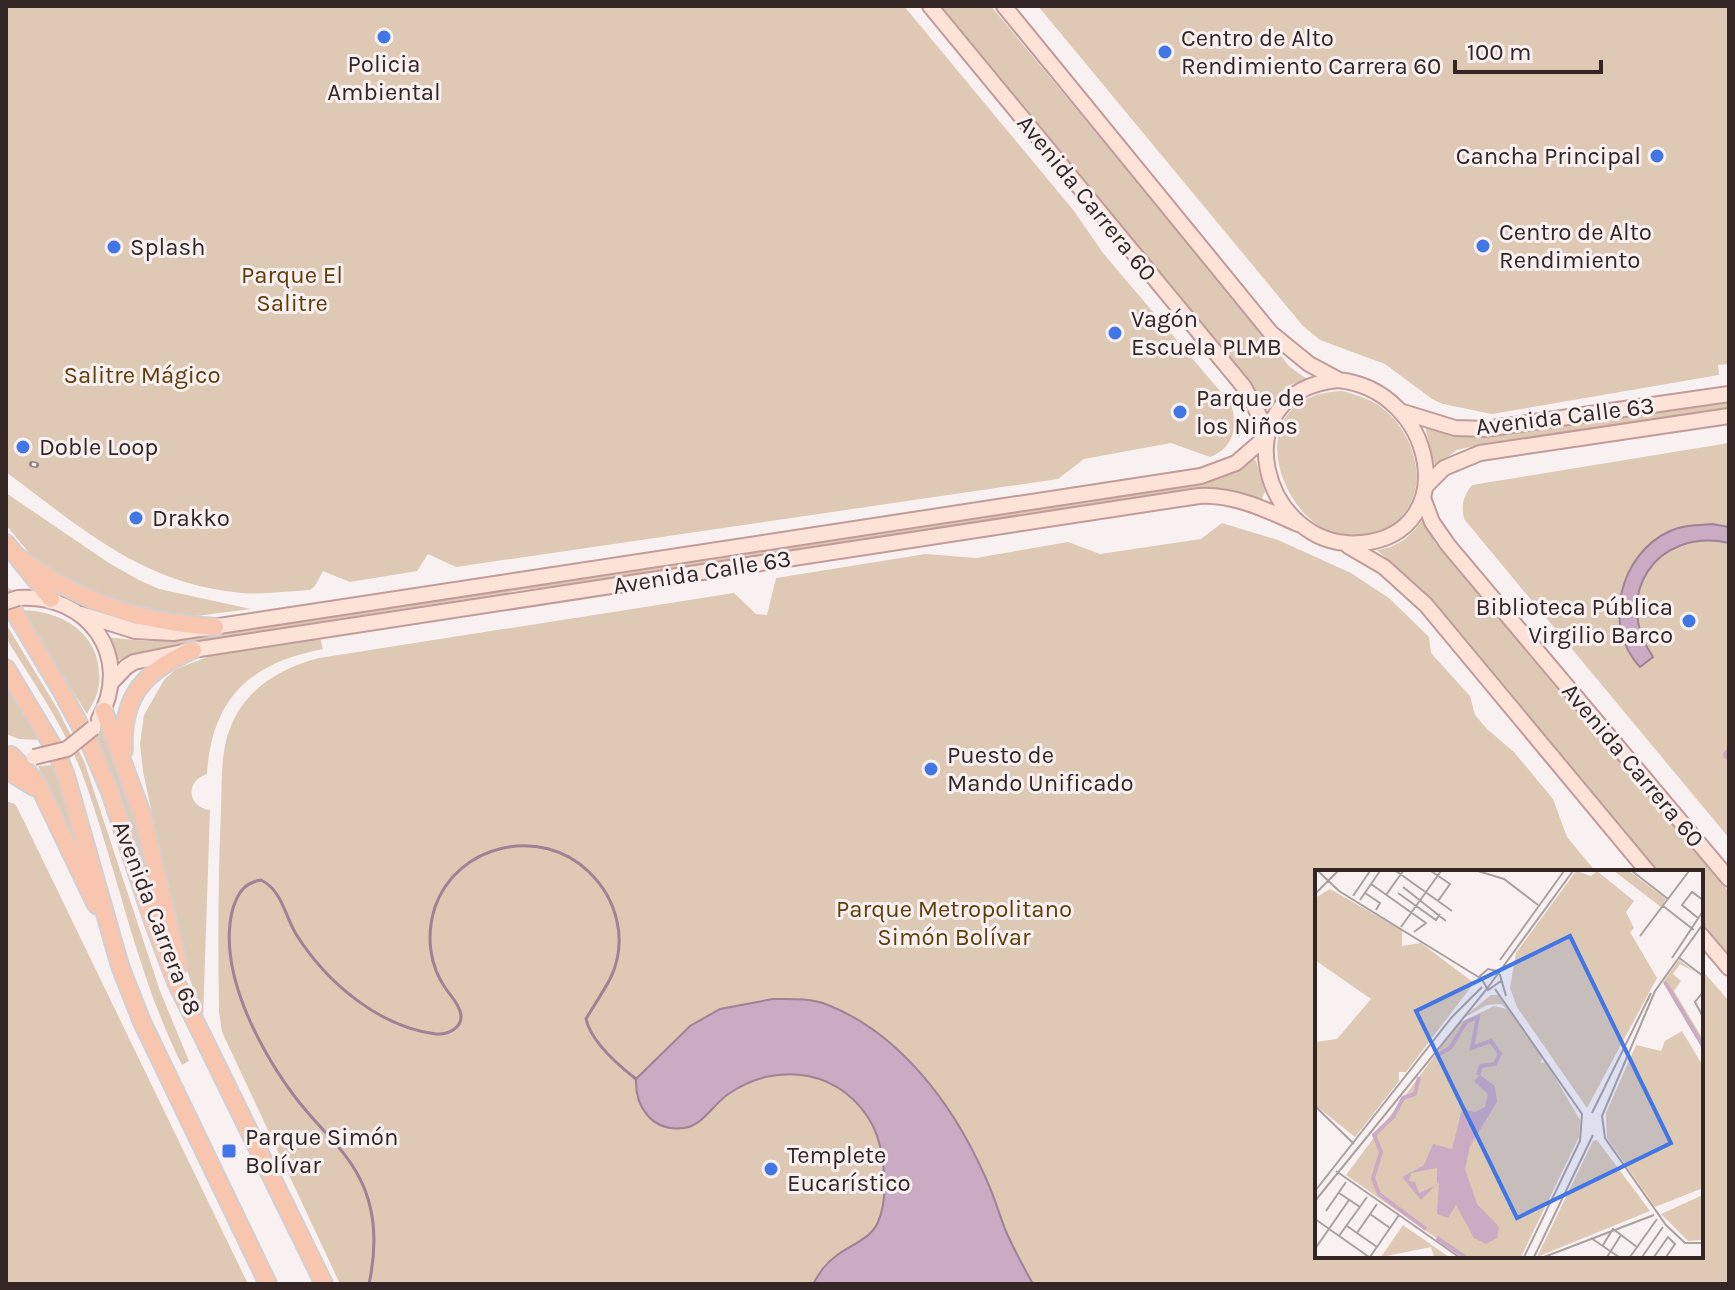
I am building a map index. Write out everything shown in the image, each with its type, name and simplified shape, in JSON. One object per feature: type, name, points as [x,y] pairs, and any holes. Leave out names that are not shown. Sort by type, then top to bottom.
[{"type":"main road","name":"Avenida Carrera 60","points":[[930,6],[1244,387],[1267,434]]},
{"type":"main road","points":[[1004,6],[1271,333],[1309,364],[1338,380],[1372,389],[1403,412],[1423,453],[1427,475],[1424,492],[1412,516],[1390,535],[1360,544],[1340,543]]},
{"type":"main road","points":[[1338,380],[1317,382],[1292,395],[1281,406],[1267,434],[1266,462],[1280,500],[1298,524],[1366,555],[1426,605],[1646,870]]},
{"type":"main road","name":"Avenida Calle 63","points":[[1403,412],[1455,428],[1485,429],[1729,394]]},
{"type":"main road","name":"Avenida Calle 63","points":[[1424,492],[1444,468],[1480,453],[1729,416]]},
{"type":"main road","name":"Avenida Calle 63","points":[[51,599],[115,626],[156,633],[215,627],[1201,476],[1236,463],[1267,434]]},
{"type":"main road","name":"Avenida Carrera 60","points":[[1424,492],[1432,522],[1448,545],[1729,879]]},
{"type":"main road","name":"Avenida Calle 63","points":[[111,683],[134,662],[193,650],[1199,496],[1231,499],[1298,524]]},
{"type":"main road","points":[[9,548],[51,599]]},
{"type":"main road","points":[[9,548],[55,582],[105,606],[160,621],[215,627]]},
{"type":"main road","points":[[591,569],[594,588]]},
{"type":"main road","points":[[10,600],[51,599]]},
{"type":"main road","name":"Avenida Carrera 68","points":[[10,600],[100,767],[165,954],[324,1284]]},
{"type":"main road","points":[[8,759],[51,755],[67,749],[93,728],[104,711],[111,683],[109,657],[99,633],[81,614]]},
{"type":"main road","points":[[125,767],[124,722],[136,691],[162,664],[193,650]]},
{"type":"main road","name":"Avenida Carrera 68","points":[[6,668],[57,753],[66,776],[111,935],[147,1035],[268,1284]]},
{"type":"main road","points":[[104,711],[143,817],[188,1007]]},
{"type":"main road","points":[[8,759],[46,800],[111,935]]},
{"type":"main road","points":[[1703,937],[1729,968]]},
{"type":"green space","name":"Parque El Salitre","points":[[6,6],[904,6],[1074,211],[1103,253],[1231,404],[1234,420],[1232,435],[1224,448],[1210,457],[1171,443],[1084,459],[1058,479],[456,567],[428,554],[417,571],[350,582],[323,571],[310,590],[242,593],[206,588],[174,578],[144,566],[88,533],[6,472]]},
{"type":"green space","points":[[940,6],[991,6],[1290,367],[1307,379],[1287,386],[1266,412],[1263,401],[1248,380]]},
{"type":"green space","name":"Centro de Alto Rendimiento","points":[[1038,6],[1729,6],[1729,364],[1718,365],[1719,375],[1492,414],[1432,399],[1385,364],[1320,340],[1303,326]]},
{"type":"green space","points":[[1342,391],[1376,404],[1398,424],[1414,456],[1416,473],[1410,505],[1399,519],[1384,530],[1352,537],[1323,528],[1299,507],[1283,479],[1277,449],[1283,421],[1304,400]]},
{"type":"green space","points":[[1729,400],[1729,408],[1470,447],[1457,450],[1435,466],[1425,427],[1457,436],[1504,434]]},
{"type":"green space","points":[[1729,443],[1729,838],[1464,519],[1463,509],[1472,485]]},
{"type":"green space","points":[[1252,458],[1256,461],[1265,492],[1262,499],[1201,489],[1098,503],[633,578],[522,590],[299,625],[136,653],[116,661],[107,637],[169,640],[1209,482],[1235,472]]},
{"type":"green space","points":[[6,493],[139,580],[159,589],[251,609],[196,616],[166,615],[109,602],[38,564],[6,525]]},
{"type":"green space","points":[[1424,518],[1435,543],[1729,892],[1729,956],[1703,926],[1703,870],[1655,870],[1459,631],[1417,585],[1377,550],[1404,540]]},
{"type":"green space","name":"Parque Metropolitano Simón Bolívar","points":[[1222,523],[1278,540],[1351,573],[1389,598],[1429,637],[1431,653],[1470,696],[1475,715],[1514,752],[1553,799],[1567,837],[1594,870],[1315,870],[1315,1258],[1703,1258],[1703,971],[1729,1001],[1729,1284],[340,1284],[222,1032],[219,1012],[223,757],[231,726],[255,690],[278,674],[319,658],[734,593],[756,614],[767,615],[776,578],[926,554],[976,558],[1068,542],[1100,554],[1201,539]]},
{"type":"green space","points":[[22,610],[53,615],[67,621],[88,640],[99,668],[99,685],[87,714]]},
{"type":"green space","points":[[6,624],[57,708],[84,761],[160,991],[189,1061],[182,1065],[152,995],[76,758],[58,722],[6,638]]},
{"type":"green space","points":[[320,637],[323,649],[275,664],[240,688],[217,724],[207,774],[200,777],[192,788],[197,804],[210,810],[203,1020],[180,948],[143,771],[140,744],[144,715],[164,680],[176,669],[215,654]]},
{"type":"green space","points":[[6,686],[41,740],[19,739],[6,734]]},
{"type":"green space","points":[[102,726],[143,842],[156,905],[95,739]]},
{"type":"green space","points":[[54,765],[92,883],[38,766]]},
{"type":"green space","points":[[6,801],[15,804],[19,811],[248,1284],[6,1284]]},
{"type":"shaded area","points":[[1712,524],[1729,527],[1729,543],[1703,541],[1680,545],[1662,556],[1648,571],[1639,590],[1637,611],[1641,634],[1653,657],[1640,667],[1628,651],[1621,632],[1619,612],[1628,574],[1638,556],[1670,531],[1685,526]]},
{"type":"shaded area","points":[[773,999],[815,1001],[854,1017],[878,1033],[920,1073],[939,1096],[970,1146],[1008,1236],[1033,1284],[813,1284],[829,1262],[875,1228],[884,1200],[883,1161],[873,1126],[845,1092],[827,1082],[788,1074],[767,1077],[727,1095],[702,1119],[684,1128],[663,1126],[648,1116],[639,1099],[636,1079],[690,1026],[720,1009]]},
{"type":"waterway","points":[[369,1284],[374,1229],[365,1190],[348,1160],[277,1071],[248,1018],[238,990],[229,934],[233,908],[246,886],[261,880],[274,890],[308,952],[338,985],[356,999],[394,1022],[415,1030],[441,1034],[457,1027],[461,1020],[457,1004],[440,980],[431,950],[432,918],[446,885],[462,868],[502,848],[525,846],[548,849],[570,857],[589,872],[607,895],[619,935],[619,949],[611,977],[586,1019],[599,1044],[636,1079]]},
{"type":"railway","points":[[32,464],[36,465]]},
{"type":"place","name":"Policia Ambiental","points":[[384,37]]},
{"type":"place","name":"Centro de Alto Rendimiento Carrera 60","points":[[1165,52]]},
{"type":"place","name":"Cancha Principal","points":[[1657,156]]},
{"type":"place","name":"Centro de Alto Rendimiento","points":[[1483,246]]},
{"type":"place","name":"Splash","points":[[114,247]]},
{"type":"place","name":"Vagón Escuela PLMB","points":[[1115,333]]},
{"type":"place","name":"Parque de los Niños","points":[[1180,412]]},
{"type":"place","name":"Doble Loop","points":[[23,447]]},
{"type":"place","name":"Drakko","points":[[136,518]]},
{"type":"place","name":"Biblioteca Pública Virgilio Barco","points":[[1689,621]]},
{"type":"place","name":"Puesto de Mando Unificado","points":[[931,769]]},
{"type":"place","name":"Parque Simón Bolívar","points":[[229,1151]]},
{"type":"place","name":"Templete Eucarístico","points":[[771,1169]]},
{"type":"park label","name":"Salitre Mágico","points":[[142,375]]}]
